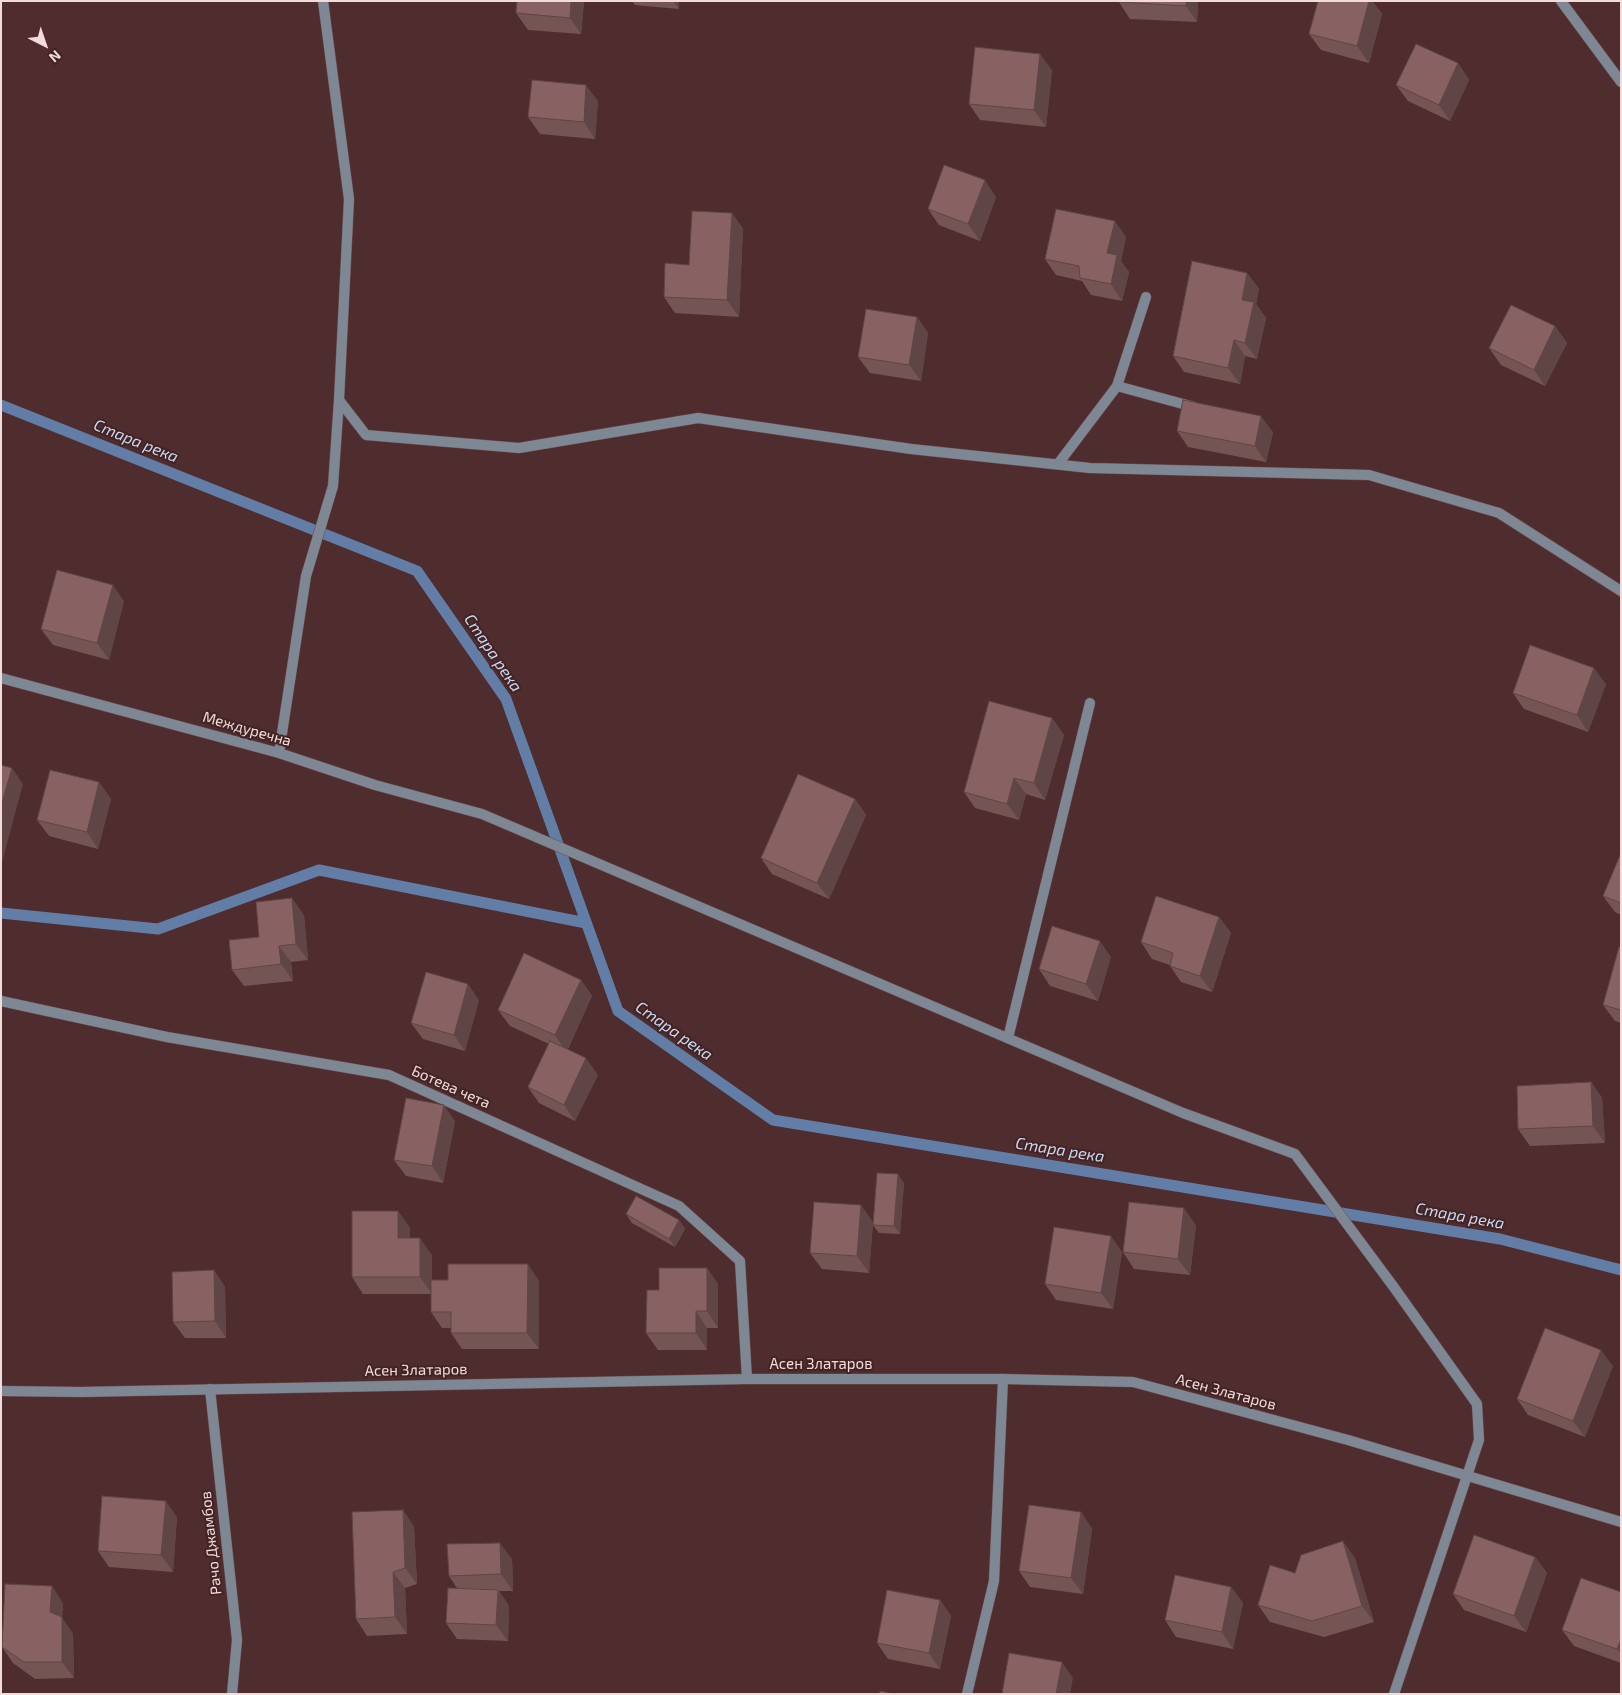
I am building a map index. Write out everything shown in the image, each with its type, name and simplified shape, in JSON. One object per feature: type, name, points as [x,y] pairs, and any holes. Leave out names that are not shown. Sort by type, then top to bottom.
[{"type":"street","points":[[279,753],[306,576],[333,486],[339,400],[349,199],[323,1]]},
{"type":"street","points":[[1561,1],[1621,82]]},
{"type":"street","points":[[1058,464],[1116,386],[1146,297]]},
{"type":"street","points":[[1116,386],[1204,410]]},
{"type":"street","points":[[339,400],[366,436],[519,448],[698,418],[911,450],[1090,468],[1369,475],[1500,513],[1621,591]]},
{"type":"street","name":"Междуречна","points":[[1,678],[279,753],[375,785],[482,814],[1183,1113],[1296,1154],[1477,1404],[1478,1440],[1467,1476]]},
{"type":"street","points":[[1008,1038],[1090,703]]},
{"type":"street","name":"Ботева чета","points":[[1,1002],[167,1037],[389,1075],[679,1206],[740,1261],[748,1379]]},
{"type":"street","name":"Асен Златаров","points":[[1,1391],[210,1390],[748,1379],[1004,1379],[1133,1382],[1348,1440],[1621,1522]]},
{"type":"street","points":[[967,1694],[994,1581],[1004,1379]]},
{"type":"street","name":"Рачо Джамбов","points":[[210,1390],[237,1640],[232,1694]]},
{"type":"street","points":[[1394,1694],[1467,1476]]},
{"type":"building","points":[[517,1],[571,1],[570,18],[516,13]]},
{"type":"building","points":[[1186,1],[1186,6],[1119,2]]},
{"type":"building","points":[[1318,1],[1369,1],[1357,46],[1309,34]]},
{"type":"building","points":[[1416,44],[1458,63],[1439,105],[1396,85]]},
{"type":"building","points":[[975,47],[1040,54],[1034,110],[969,104]]},
{"type":"building","points":[[532,80],[586,85],[584,122],[528,117]]},
{"type":"building","points":[[944,165],[985,180],[968,224],[928,209]]},
{"type":"building","points":[[1056,209],[1115,221],[1107,253],[1117,255],[1111,284],[1080,278],[1079,266],[1045,259]]},
{"type":"building","points":[[692,211],[732,213],[727,300],[664,297],[665,263],[689,265]]},
{"type":"building","points":[[1192,261],[1247,273],[1242,300],[1254,302],[1245,343],[1234,340],[1228,368],[1173,356]]},
{"type":"building","points":[[1511,305],[1555,326],[1534,370],[1489,348]]},
{"type":"building","points":[[866,309],[917,317],[909,365],[858,357]]},
{"type":"building","points":[[1183,400],[1261,416],[1255,446],[1177,431]]},
{"type":"building","points":[[57,570],[113,585],[97,643],[41,629]]},
{"type":"building","points":[[1530,645],[1594,668],[1577,715],[1513,693]]},
{"type":"building","points":[[989,701],[1052,718],[1034,783],[1014,778],[1007,804],[964,792]]},
{"type":"building","points":[[1,765],[12,768],[1,806]]},
{"type":"building","points":[[50,770],[99,782],[87,832],[37,820]]},
{"type":"building","points":[[798,774],[855,799],[817,883],[761,858]]},
{"type":"building","points":[[1621,853],[1621,903],[1603,896]]},
{"type":"building","points":[[1156,896],[1219,917],[1200,976],[1170,966],[1173,953],[1141,942]]},
{"type":"building","points":[[292,898],[296,944],[279,946],[281,964],[232,970],[229,940],[259,937],[256,902]]},
{"type":"building","points":[[1052,926],[1100,941],[1086,984],[1039,969]]},
{"type":"building","points":[[1619,947],[1621,947],[1621,1010],[1603,1005]]},
{"type":"building","points":[[524,953],[581,980],[555,1035],[498,1010]]},
{"type":"building","points":[[426,972],[468,984],[454,1035],[411,1023]]},
{"type":"building","points":[[550,1041],[586,1058],[564,1105],[528,1087]]},
{"type":"building","points":[[1591,1082],[1593,1126],[1518,1129],[1517,1086]]},
{"type":"building","points":[[406,1098],[444,1105],[432,1166],[394,1160]]},
{"type":"building","points":[[877,1173],[898,1174],[894,1226],[873,1225]]},
{"type":"building","points":[[636,1196],[679,1220],[669,1239],[626,1214]]},
{"type":"building","points":[[814,1202],[861,1205],[857,1256],[810,1253]]},
{"type":"building","points":[[1129,1202],[1184,1208],[1178,1259],[1123,1252]]},
{"type":"building","points":[[352,1211],[398,1211],[398,1238],[420,1238],[420,1277],[352,1277]]},
{"type":"building","points":[[1054,1227],[1111,1236],[1101,1293],[1045,1284]]},
{"type":"building","points":[[448,1264],[528,1264],[527,1333],[451,1333],[451,1312],[431,1312],[431,1280],[448,1280]]},
{"type":"building","points":[[659,1268],[707,1268],[707,1311],[696,1311],[696,1333],[646,1333],[647,1290],[659,1290]]},
{"type":"building","points":[[214,1270],[215,1321],[173,1322],[172,1272]]},
{"type":"building","points":[[1545,1328],[1601,1350],[1573,1421],[1517,1399]]},
{"type":"building","points":[[102,1496],[166,1501],[161,1555],[98,1551]]},
{"type":"building","points":[[1029,1505],[1081,1512],[1071,1578],[1019,1571]]},
{"type":"building","points":[[403,1510],[405,1568],[393,1572],[395,1617],[356,1619],[352,1512]]},
{"type":"building","points":[[1474,1535],[1535,1557],[1514,1616],[1453,1594]]},
{"type":"building","points":[[1343,1541],[1362,1606],[1312,1621],[1258,1605],[1270,1565],[1295,1573],[1301,1555]]},
{"type":"building","points":[[500,1543],[501,1574],[449,1576],[447,1544]]},
{"type":"building","points":[[1175,1575],[1231,1587],[1222,1632],[1165,1620]]},
{"type":"building","points":[[1581,1578],[1621,1592],[1621,1639],[1617,1649],[1562,1630]]},
{"type":"building","points":[[5,1584],[52,1586],[50,1612],[62,1617],[62,1662],[24,1662],[2,1647]]},
{"type":"building","points":[[448,1588],[498,1590],[496,1625],[446,1623]]},
{"type":"building","points":[[887,1590],[940,1600],[929,1653],[877,1643]]},
{"type":"building","points":[[1009,1653],[1062,1662],[1056,1694],[1002,1694]]},
{"type":"building","points":[[880,1691],[893,1694],[880,1694]]},
{"type":"waterway","name":"Стара река","points":[[1,405],[417,571],[506,699],[618,1011],[773,1120],[1500,1239],[1621,1270]]},
{"type":"waterway","points":[[1,913],[158,929],[319,870],[586,923]]}]
